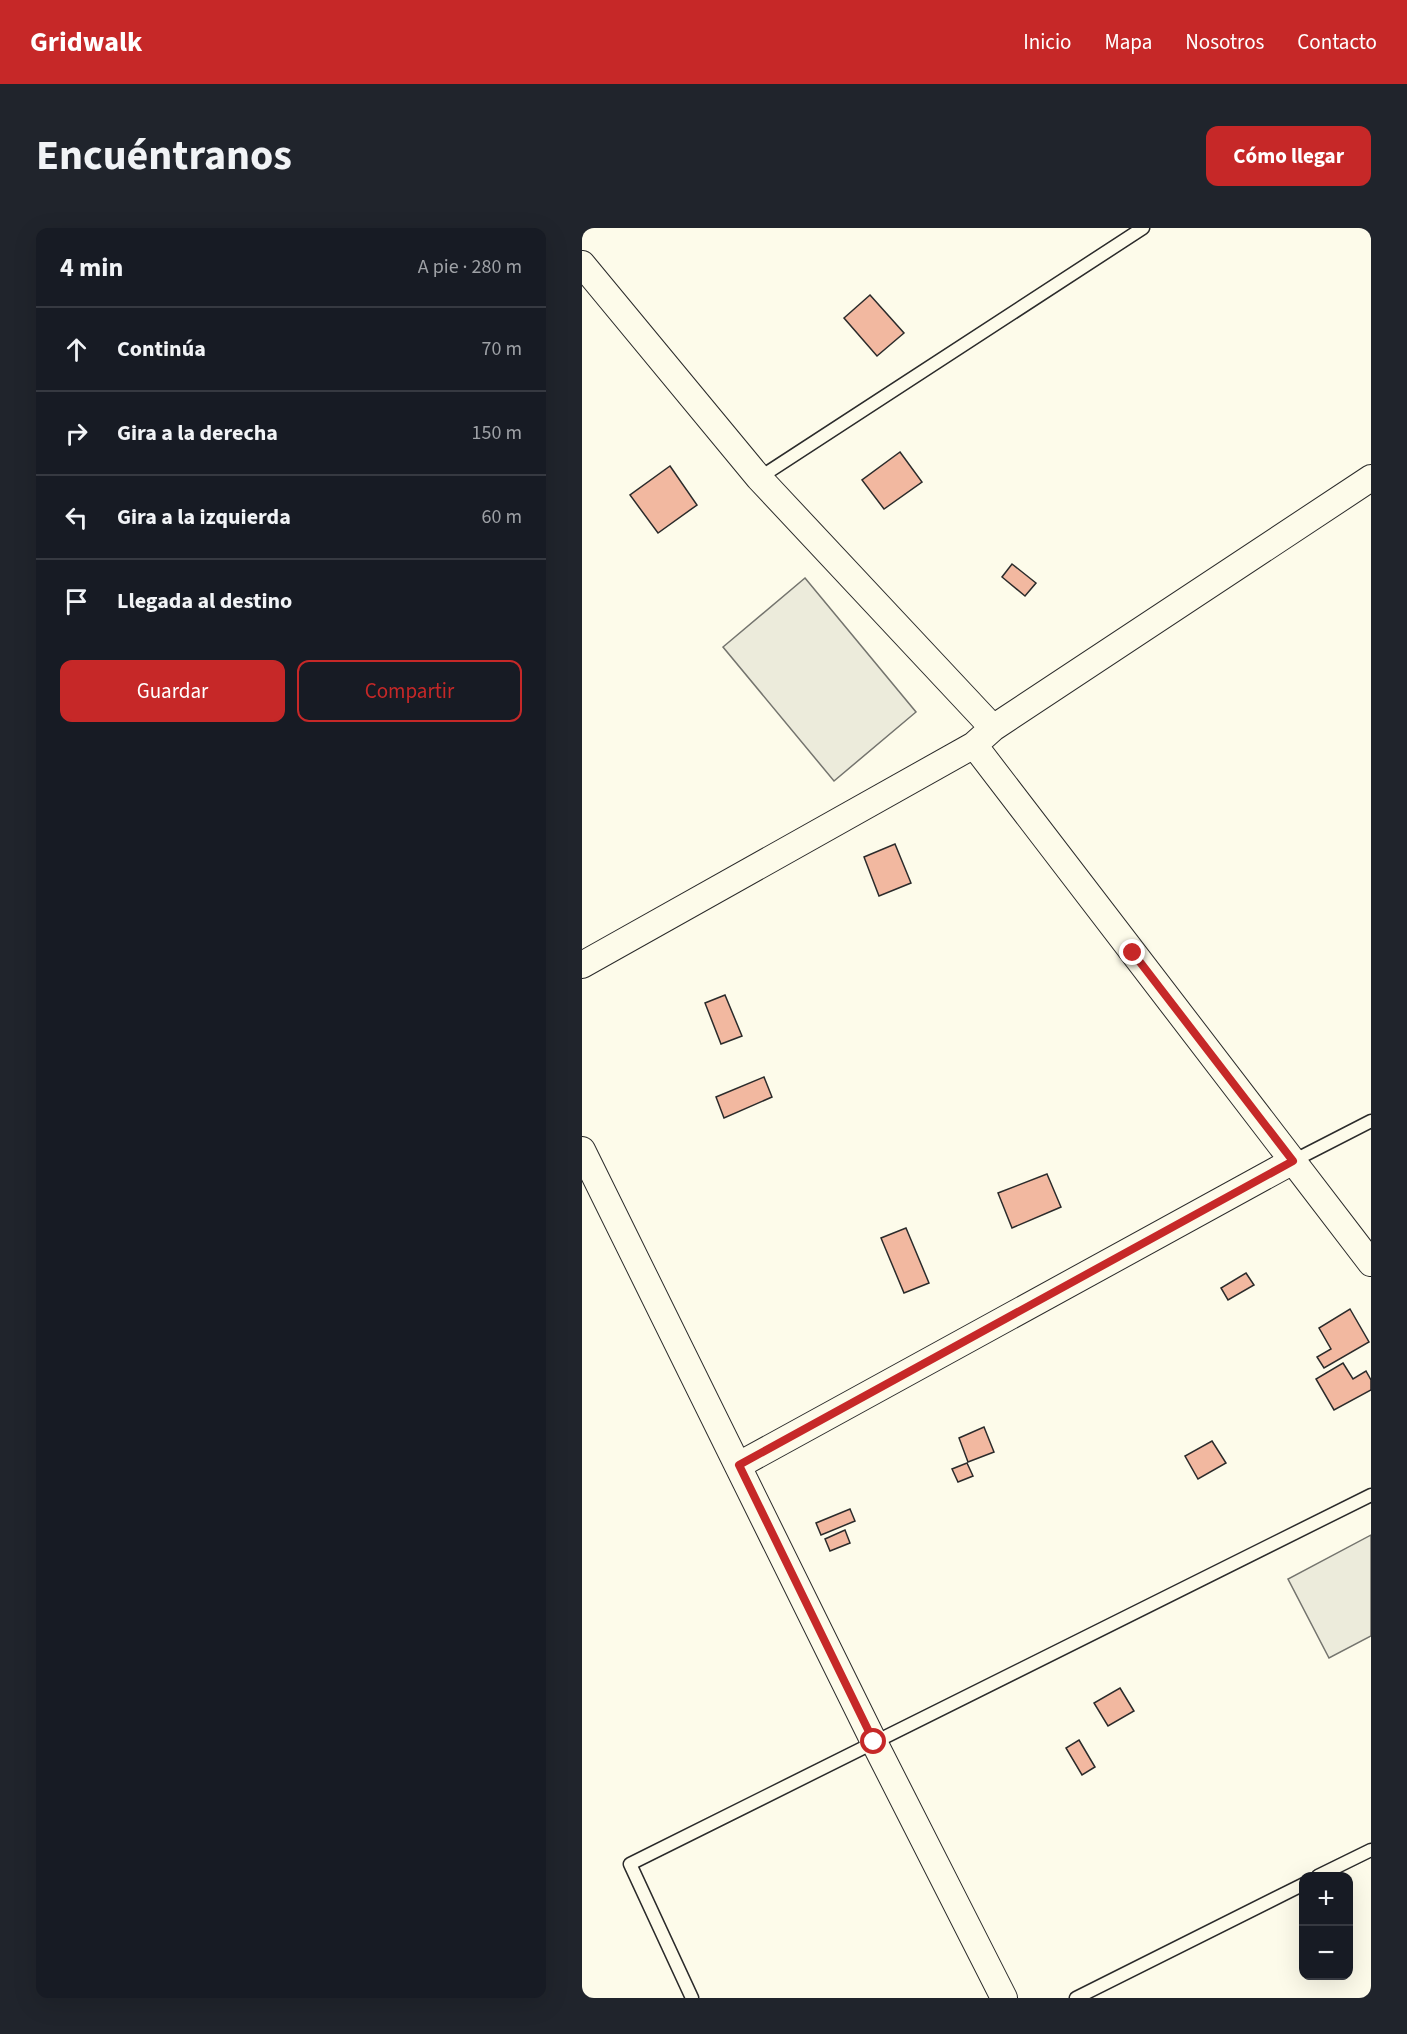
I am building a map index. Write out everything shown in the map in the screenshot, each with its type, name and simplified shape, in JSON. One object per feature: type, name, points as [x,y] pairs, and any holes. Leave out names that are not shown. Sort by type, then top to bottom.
[{"type":"street","points":[[582,264],[759,478],[993,728]]},
{"type":"street","points":[[582,965],[974,745],[993,728],[1371,478]]},
{"type":"street","points":[[974,745],[1371,1263]]},
{"type":"street","points":[[582,1150],[874,1742],[1004,1998]]},
{"type":"street","points":[[739,1465],[1293,1161]]},
{"type":"lane","points":[[759,478],[1143,228]]},
{"type":"lane","points":[[1293,1161],[1371,1121]]},
{"type":"lane","points":[[692,1998],[630,1864],[1371,1495]]},
{"type":"lane","points":[[1326,1872],[1371,1850]]},
{"type":"lane","points":[[1076,1998],[1299,1886]]},
{"type":"shaded area","points":[[805,578],[916,712],[834,781],[723,647]]},
{"type":"shaded area","points":[[1371,1535],[1371,1636],[1329,1658],[1288,1579]]},
{"type":"building","points":[[870,295],[904,333],[877,356],[844,318]]},
{"type":"building","points":[[900,452],[922,482],[884,509],[862,480]]},
{"type":"building","points":[[670,466],[697,505],[658,533],[630,495]]},
{"type":"building","points":[[1012,564],[1036,583],[1025,596],[1002,577]]},
{"type":"building","points":[[895,844],[911,883],[879,896],[864,857]]},
{"type":"building","points":[[725,995],[742,1036],[721,1044],[705,1003]]},
{"type":"building","points":[[764,1077],[772,1097],[724,1118],[716,1097]]},
{"type":"building","points":[[1047,1174],[1061,1207],[1012,1228],[998,1193]]},
{"type":"building","points":[[906,1228],[929,1283],[904,1293],[881,1238]]},
{"type":"building","points":[[1246,1273],[1254,1285],[1228,1300],[1221,1288]]},
{"type":"building","points":[[1350,1309],[1369,1342],[1324,1368],[1317,1357],[1331,1349],[1319,1328]]},
{"type":"building","points":[[1343,1363],[1353,1379],[1366,1371],[1371,1380],[1371,1390],[1334,1410],[1316,1379]]},
{"type":"building","points":[[984,1427],[994,1452],[968,1462],[959,1438]]},
{"type":"building","points":[[1212,1441],[1226,1463],[1198,1479],[1185,1456]]},
{"type":"building","points":[[967,1463],[973,1476],[958,1482],[952,1469]]},
{"type":"building","points":[[850,1509],[855,1521],[821,1535],[816,1523]]},
{"type":"building","points":[[845,1530],[850,1543],[830,1551],[825,1539]]},
{"type":"building","points":[[1120,1688],[1134,1711],[1108,1726],[1094,1703]]},
{"type":"building","points":[[1079,1740],[1095,1767],[1082,1775],[1066,1748]]},
{"type":"route","points":[[874,1742],[739,1465],[1293,1161],[1133,953]]}]
